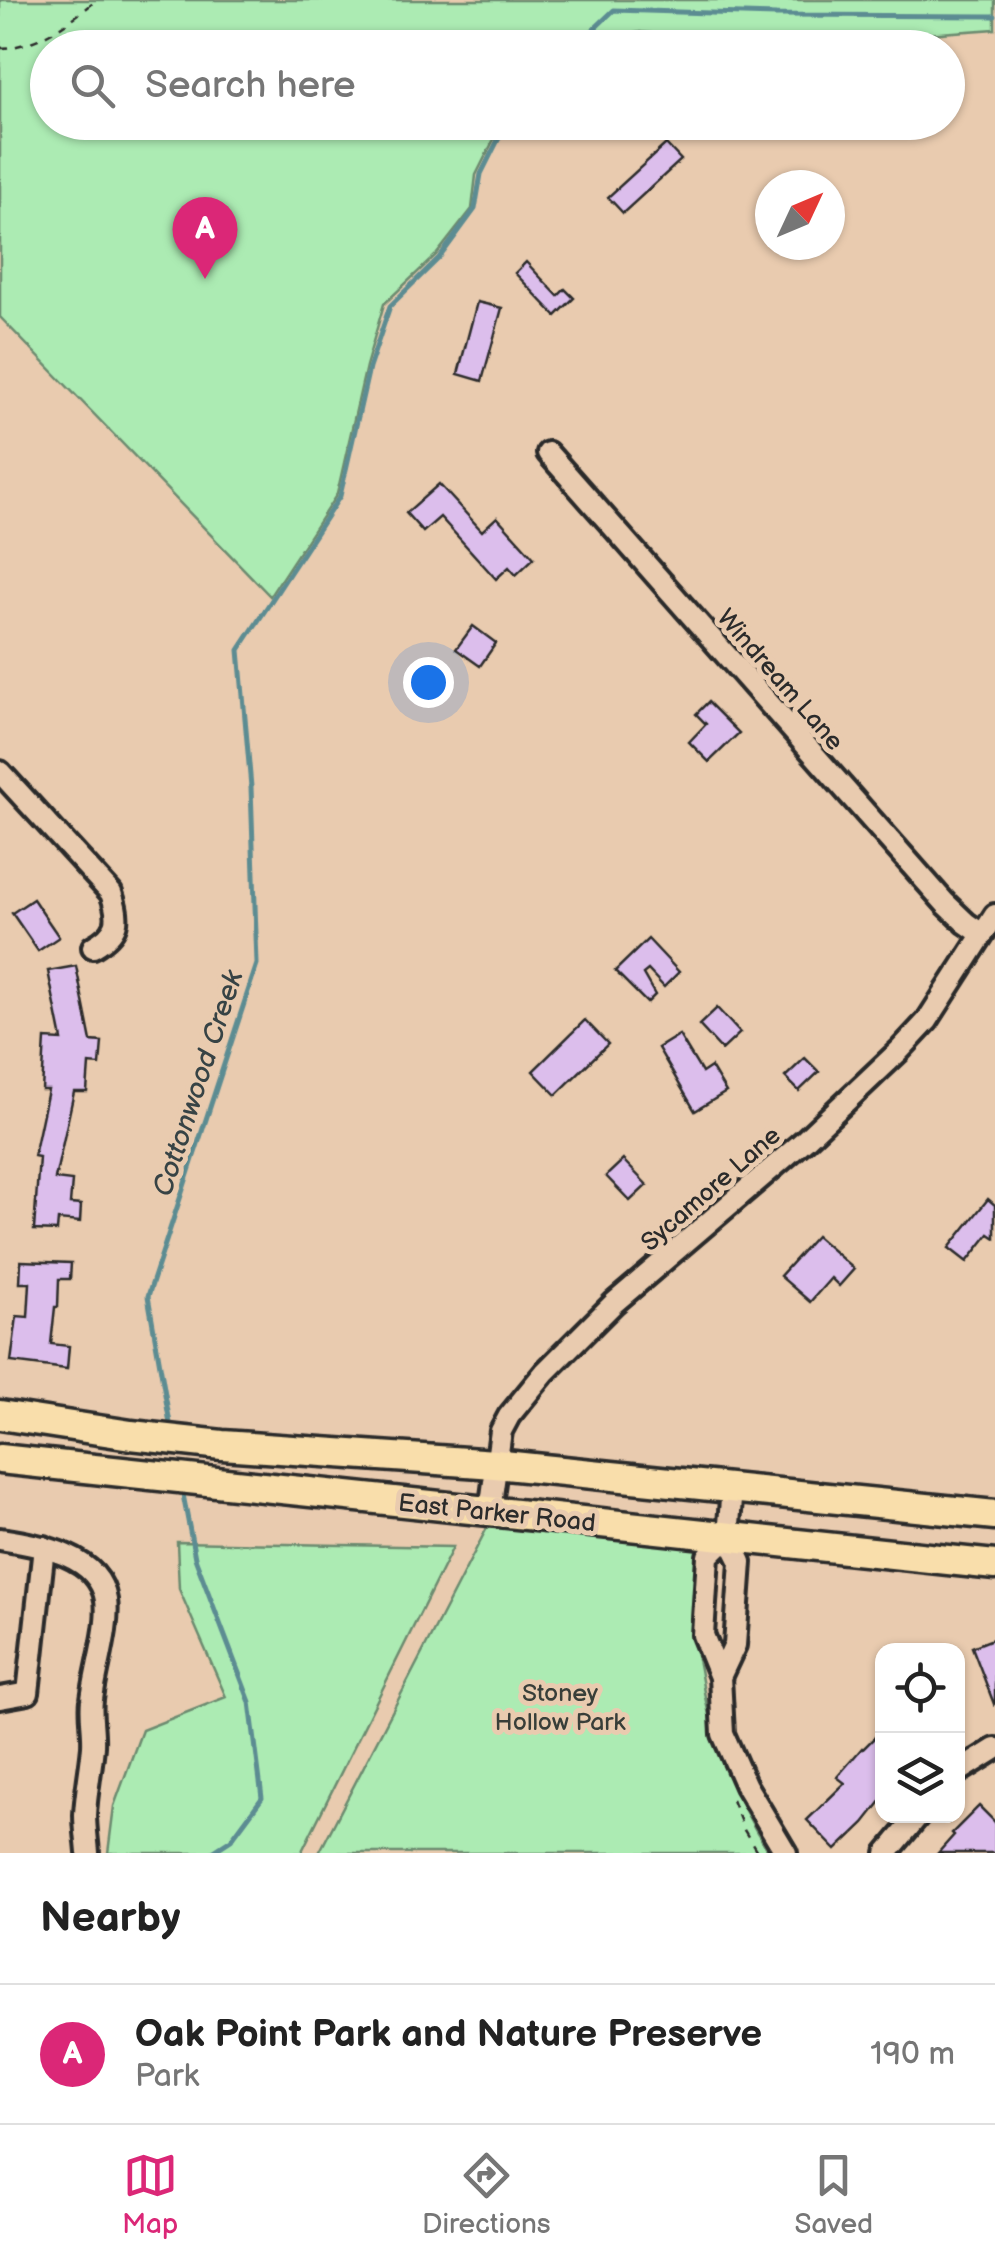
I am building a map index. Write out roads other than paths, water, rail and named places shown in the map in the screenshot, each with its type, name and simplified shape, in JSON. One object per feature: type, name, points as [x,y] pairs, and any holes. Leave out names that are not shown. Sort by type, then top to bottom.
[{"type":"main road","name":"East Parker Road","points":[[0,1415],[222,1445],[495,1464],[995,1514]]},
{"type":"main road","name":"East Parker Road","points":[[0,1459],[995,1564]]},
{"type":"street","name":"Windream Lane","points":[[548,452],[945,904],[982,934]]},
{"type":"street","points":[[0,772],[111,893],[119,914],[107,939],[93,948]]},
{"type":"street","name":"Sycamore Lane","points":[[490,1511],[498,1439],[504,1424],[545,1372],[614,1304],[805,1140],[900,1052],[926,1021],[995,914]]},
{"type":"street","points":[[720,1677],[736,1645],[741,1562],[728,1536],[732,1488]]},
{"type":"street","points":[[728,1536],[708,1556],[703,1635],[720,1677],[723,1734],[746,1786],[786,1853]]},
{"type":"street","points":[[0,1540],[44,1546],[84,1565],[106,1600],[91,1703],[93,1742],[85,1816],[88,1853]]},
{"type":"street","points":[[0,1698],[28,1693],[44,1546]]},
{"type":"street","points":[[965,1768],[995,1749]]},
{"type":"street","points":[[887,1853],[912,1823]]},
{"type":"waterway","name":"Cottonwood Creek","points":[[593,30],[614,10],[995,16]]},
{"type":"waterway","name":"Cottonwood Creek","points":[[171,1429],[148,1296],[257,964],[251,787],[239,650],[340,496],[369,368],[390,306],[439,258],[475,209],[481,174],[498,140]]},
{"type":"waterway","name":"Cottonwood Creek","points":[[182,1489],[195,1558],[250,1702],[262,1798],[231,1840],[211,1853]]},
{"type":"place","name":"Oak Point Park and Nature Preserve","points":[[205,279]]},
{"type":"park label","name":"Stoney Hollow Park","points":[[560,1706]]}]
